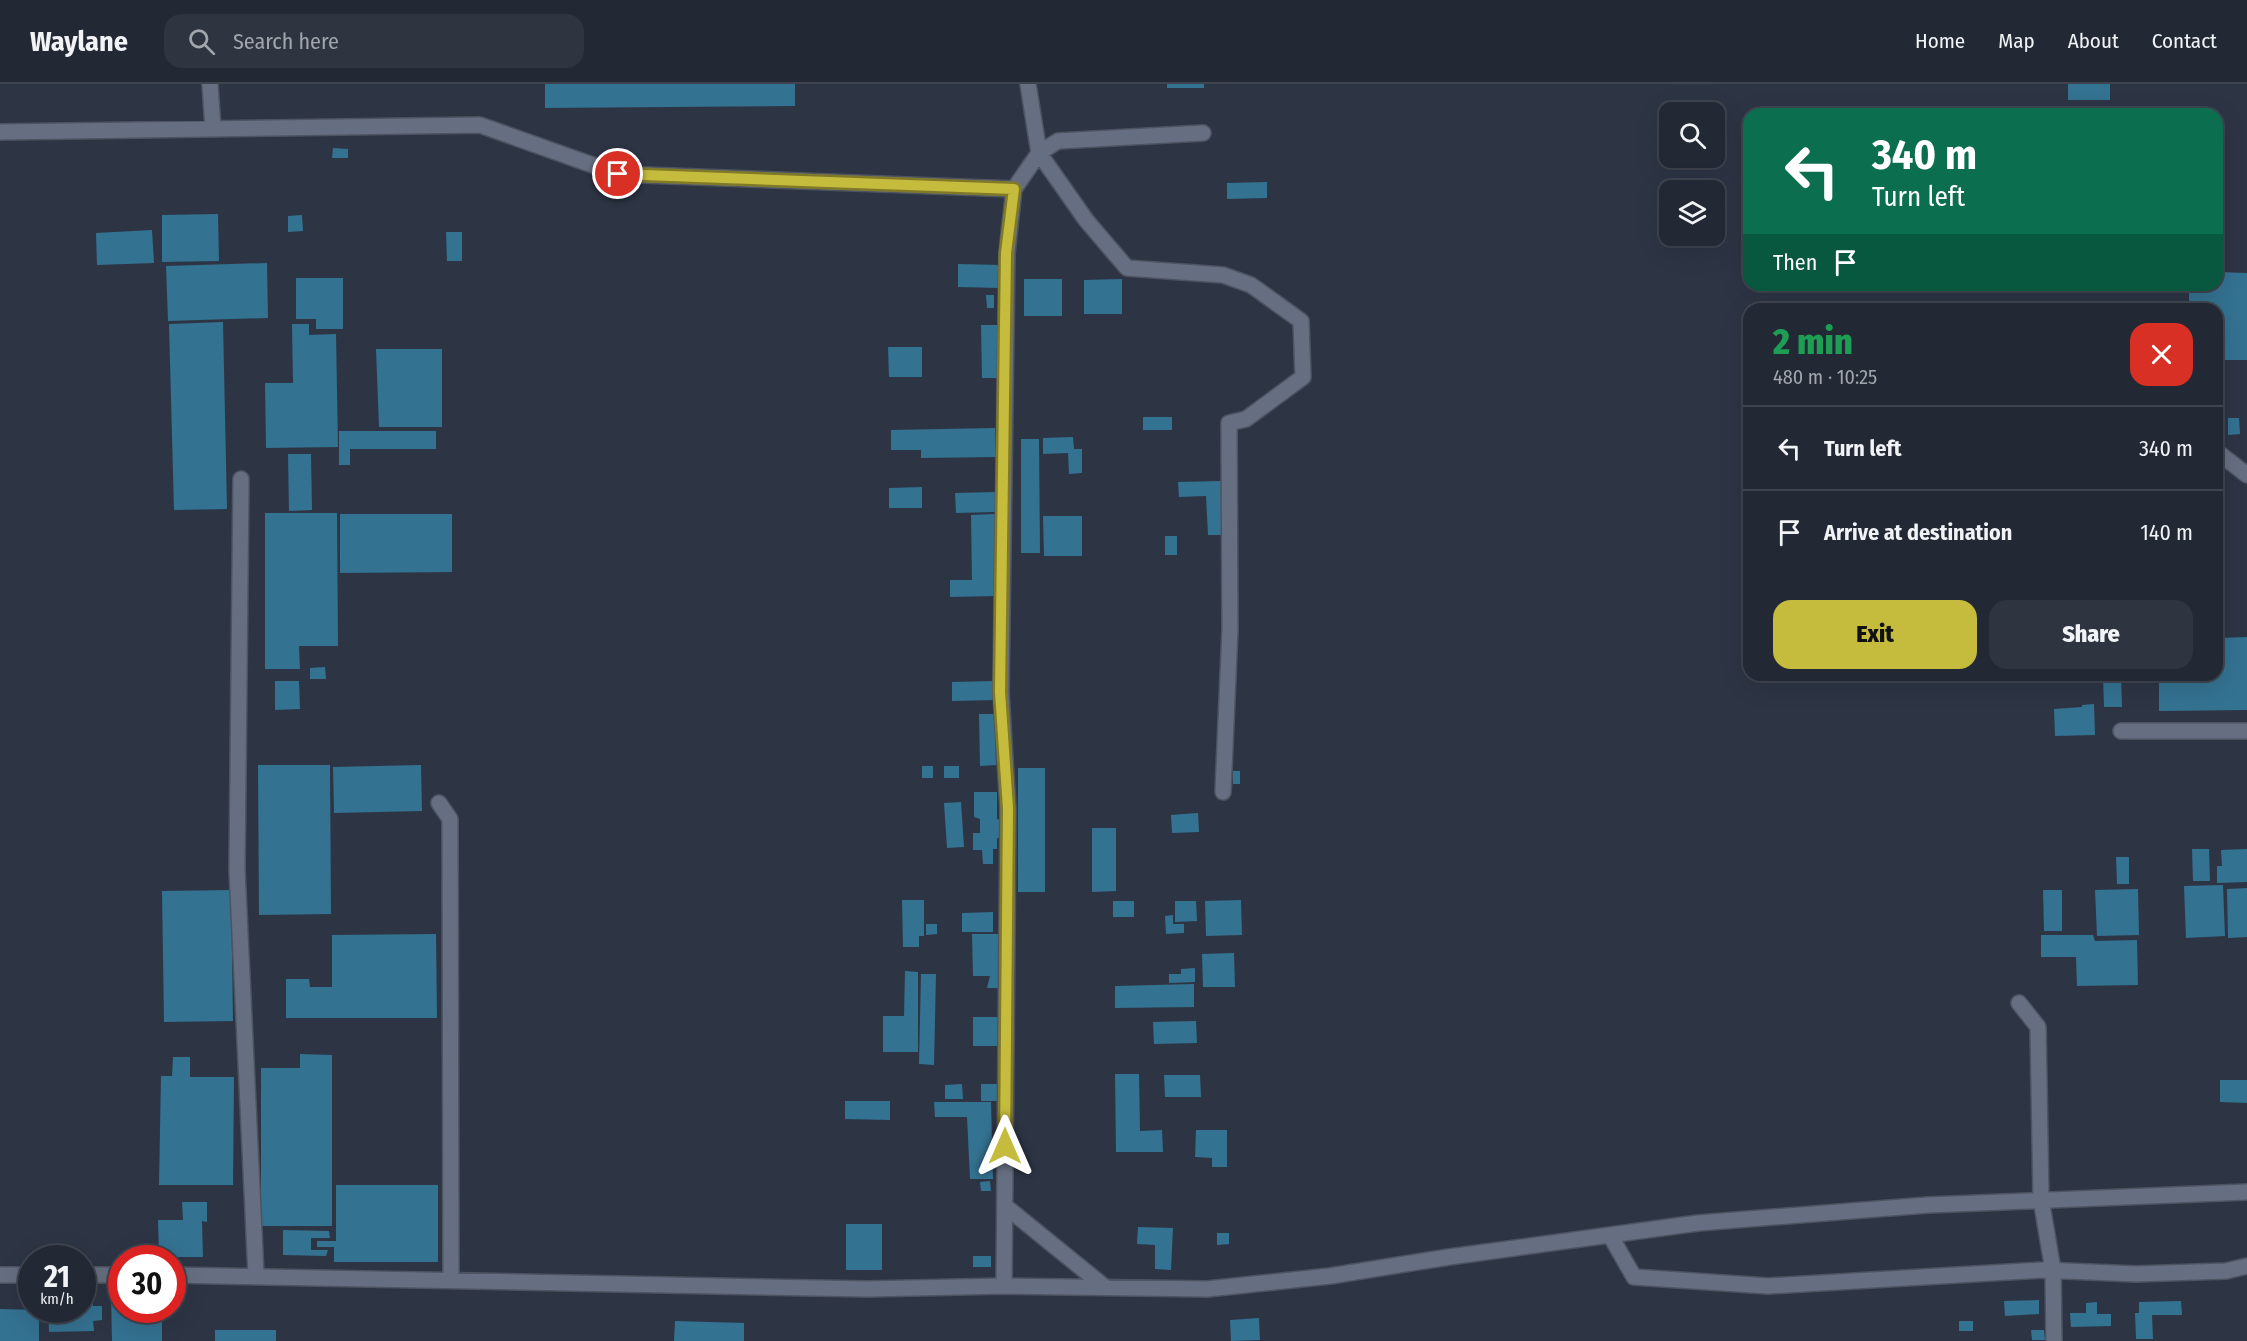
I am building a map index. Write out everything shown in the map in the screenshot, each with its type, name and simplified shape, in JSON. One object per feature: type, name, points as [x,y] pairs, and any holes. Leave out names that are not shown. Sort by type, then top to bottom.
[{"type":"street","points":[[210,84],[213,129]]},
{"type":"street","points":[[1028,84],[1039,153],[1086,220],[1126,268],[1223,275],[1251,285],[1301,321],[1303,377],[1246,418],[1229,423],[1230,629],[1223,792]]},
{"type":"street","points":[[0,132],[480,125],[618,174],[1014,189]]},
{"type":"street","points":[[1004,1286],[1008,808],[1000,692],[1006,253],[1014,189],[1039,153],[1058,141],[1203,133]]},
{"type":"street","points":[[2223,456],[2247,475]]},
{"type":"street","points":[[241,479],[237,870],[256,1275]]},
{"type":"street","points":[[2121,731],[2247,731]]},
{"type":"street","points":[[440,803],[450,819],[451,1279]]},
{"type":"street","points":[[2019,1003],[2038,1027],[2041,1199],[2053,1270],[2054,1341]]},
{"type":"street","points":[[186,1275],[867,1289],[1004,1286],[1207,1289],[1330,1276],[1449,1257],[1709,1222],[1928,1205],[2247,1192]]},
{"type":"street","points":[[1005,1206],[1106,1288]]},
{"type":"street","points":[[1610,1235],[1634,1277],[1768,1286],[2053,1270],[2136,1274],[2226,1271],[2247,1266]]},
{"type":"street","points":[[0,1275],[18,1275]]},
{"type":"building","points":[[545,84],[795,84],[795,106],[545,108]]},
{"type":"building","points":[[1167,84],[1204,84],[1204,88],[1167,88]]},
{"type":"building","points":[[2068,84],[2110,84],[2110,100],[2068,100]]},
{"type":"building","points":[[2164,106],[2164,108],[2098,108]]},
{"type":"building","points":[[333,148],[348,149],[348,158],[332,158]]},
{"type":"building","points":[[1267,182],[1267,198],[1227,199],[1227,183]]},
{"type":"building","points":[[218,214],[219,261],[162,262],[162,215]]},
{"type":"building","points":[[302,215],[303,231],[288,232],[288,216]]},
{"type":"building","points":[[152,230],[154,263],[97,265],[96,233]]},
{"type":"building","points":[[446,232],[462,232],[462,261],[447,261]]},
{"type":"building","points":[[267,263],[268,318],[168,321],[166,266]]},
{"type":"building","points":[[958,264],[1001,265],[1001,288],[958,287]]},
{"type":"building","points":[[2223,272],[2247,273],[2247,360],[2223,360],[2223,303],[2189,303],[2189,291],[2223,291]]},
{"type":"building","points":[[296,278],[343,278],[343,329],[316,329],[316,319],[296,319]]},
{"type":"building","points":[[1024,279],[1062,279],[1062,316],[1024,316]]},
{"type":"building","points":[[1122,279],[1122,314],[1084,314],[1084,280]]},
{"type":"building","points":[[986,295],[994,295],[994,308],[987,308]]},
{"type":"building","points":[[223,322],[227,509],[174,510],[169,324]]},
{"type":"building","points":[[292,324],[309,324],[309,335],[336,334],[338,447],[266,448],[265,383],[293,383]]},
{"type":"building","points":[[981,325],[997,325],[998,378],[982,378]]},
{"type":"building","points":[[888,347],[922,347],[922,377],[889,377]]},
{"type":"building","points":[[376,349],[442,349],[442,427],[379,427]]},
{"type":"building","points":[[1143,417],[1172,417],[1172,430],[1143,430]]},
{"type":"building","points":[[2228,418],[2239,418],[2240,434],[2228,435]]},
{"type":"building","points":[[995,428],[996,457],[921,458],[921,450],[891,450],[891,430]]},
{"type":"building","points":[[339,431],[436,431],[436,449],[350,449],[350,465],[339,465]]},
{"type":"building","points":[[1073,437],[1074,449],[1082,449],[1082,473],[1069,474],[1068,453],[1043,454],[1043,438]]},
{"type":"building","points":[[1021,439],[1039,439],[1040,553],[1021,553]]},
{"type":"building","points":[[288,454],[311,454],[312,510],[289,511]]},
{"type":"building","points":[[1221,481],[1223,535],[1208,535],[1206,496],[1179,497],[1178,482]]},
{"type":"building","points":[[922,487],[922,508],[889,508],[889,488]]},
{"type":"building","points":[[995,492],[995,512],[956,513],[955,493]]},
{"type":"building","points":[[265,513],[337,513],[338,646],[299,646],[300,669],[265,669]]},
{"type":"building","points":[[340,514],[452,514],[452,572],[340,573]]},
{"type":"building","points":[[995,514],[996,596],[950,597],[950,580],[972,580],[971,515]]},
{"type":"building","points":[[1043,516],[1082,516],[1082,556],[1044,556]]},
{"type":"building","points":[[1165,536],[1177,536],[1177,555],[1165,555]]},
{"type":"building","points":[[2247,637],[2247,710],[2159,711],[2159,681],[2223,681],[2223,638]]},
{"type":"building","points":[[325,667],[326,679],[310,679],[310,668]]},
{"type":"building","points":[[275,681],[299,681],[300,709],[275,710]]},
{"type":"building","points":[[995,681],[996,700],[952,701],[952,682]]},
{"type":"building","points":[[2103,681],[2121,681],[2122,707],[2104,707]]},
{"type":"building","points":[[2094,704],[2095,735],[2055,736],[2054,709]]},
{"type":"building","points":[[979,714],[995,714],[996,765],[980,766]]},
{"type":"building","points":[[258,765],[330,765],[331,914],[259,915]]},
{"type":"building","points":[[421,765],[422,811],[334,813],[333,767]]},
{"type":"building","points":[[922,766],[933,766],[933,778],[922,778]]},
{"type":"building","points":[[944,766],[959,766],[959,778],[944,778]]},
{"type":"building","points":[[1018,768],[1045,768],[1045,892],[1018,892]]},
{"type":"building","points":[[1233,771],[1240,771],[1240,784],[1233,784]]},
{"type":"building","points":[[974,792],[997,792],[997,819],[1002,820],[1003,838],[997,838],[997,849],[993,849],[993,864],[983,864],[982,850],[973,850],[973,833],[980,833],[980,819],[974,817]]},
{"type":"building","points":[[961,802],[964,847],[947,848],[944,803]]},
{"type":"building","points":[[1198,813],[1199,832],[1172,833],[1171,815]]},
{"type":"building","points":[[1092,828],[1116,828],[1116,891],[1092,892]]},
{"type":"building","points":[[2192,849],[2209,849],[2210,881],[2193,881]]},
{"type":"building","points":[[2247,849],[2247,882],[2217,883],[2217,866],[2222,866],[2221,850]]},
{"type":"building","points":[[2116,857],[2129,857],[2129,884],[2117,884]]},
{"type":"building","points":[[2223,885],[2225,936],[2186,938],[2184,886]]},
{"type":"building","points":[[2247,888],[2247,937],[2228,938],[2227,889]]},
{"type":"building","points":[[2138,889],[2139,935],[2097,936],[2095,890]]},
{"type":"building","points":[[231,890],[233,1021],[164,1022],[162,891]]},
{"type":"building","points":[[2043,890],[2062,890],[2062,931],[2044,931]]},
{"type":"building","points":[[902,900],[924,900],[924,936],[919,936],[919,947],[903,947]]},
{"type":"building","points":[[1241,900],[1242,935],[1206,936],[1205,901]]},
{"type":"building","points":[[1113,901],[1134,901],[1134,917],[1113,917]]},
{"type":"building","points":[[1175,901],[1196,901],[1197,921],[1175,922]]},
{"type":"building","points":[[993,912],[993,932],[962,932],[962,913]]},
{"type":"building","points":[[1173,915],[1173,924],[1184,924],[1184,933],[1166,934],[1165,916]]},
{"type":"building","points":[[926,924],[937,924],[937,934],[926,935]]},
{"type":"building","points":[[436,934],[437,1018],[286,1018],[286,979],[309,979],[310,987],[332,987],[332,935]]},
{"type":"building","points":[[972,934],[1000,934],[1000,988],[987,988],[990,976],[973,976]]},
{"type":"building","points":[[2041,935],[2093,935],[2095,941],[2137,940],[2138,985],[2077,986],[2076,957],[2041,957]]},
{"type":"building","points":[[1234,953],[1235,987],[1203,987],[1202,954]]},
{"type":"building","points":[[1195,968],[1195,982],[1169,983],[1169,974],[1181,974],[1181,969]]},
{"type":"building","points":[[905,971],[918,972],[918,1052],[883,1052],[883,1016],[904,1016]]},
{"type":"building","points":[[921,974],[936,974],[934,1065],[919,1064]]},
{"type":"building","points":[[1194,984],[1194,1007],[1115,1008],[1115,986]]},
{"type":"building","points":[[973,1017],[1000,1017],[1000,1046],[973,1046]]},
{"type":"building","points":[[1196,1021],[1197,1043],[1154,1044],[1153,1022]]},
{"type":"building","points":[[300,1054],[332,1055],[332,1226],[261,1226],[261,1068],[300,1068]]},
{"type":"building","points":[[173,1057],[190,1057],[190,1077],[234,1077],[233,1185],[159,1185],[161,1076],[172,1076]]},
{"type":"building","points":[[1115,1074],[1139,1074],[1140,1131],[1162,1130],[1163,1152],[1116,1152]]},
{"type":"building","points":[[1164,1075],[1200,1075],[1201,1097],[1165,1097]]},
{"type":"building","points":[[2220,1080],[2247,1080],[2247,1103],[2220,1102]]},
{"type":"building","points":[[962,1084],[963,1099],[945,1099],[945,1085]]},
{"type":"building","points":[[981,1084],[998,1084],[998,1101],[981,1101]]},
{"type":"building","points":[[845,1101],[890,1101],[890,1120],[845,1119]]},
{"type":"building","points":[[934,1102],[991,1102],[993,1179],[970,1179],[967,1117],[935,1117]]},
{"type":"building","points":[[1196,1130],[1227,1130],[1227,1167],[1212,1167],[1212,1158],[1195,1157]]},
{"type":"building","points":[[990,1181],[991,1191],[981,1191],[980,1182]]},
{"type":"building","points":[[336,1185],[438,1185],[438,1262],[334,1262],[334,1247],[317,1247],[317,1241],[336,1241]]},
{"type":"building","points":[[182,1202],[207,1202],[207,1222],[202,1221],[203,1257],[186,1257],[186,1245],[159,1245],[158,1220],[183,1220]]},
{"type":"building","points":[[846,1224],[882,1224],[882,1270],[846,1270]]},
{"type":"building","points":[[1138,1227],[1173,1228],[1171,1270],[1155,1269],[1155,1245],[1137,1244]]},
{"type":"building","points":[[283,1230],[329,1231],[330,1238],[311,1238],[311,1250],[328,1250],[326,1256],[283,1255]]},
{"type":"building","points":[[1217,1233],[1229,1233],[1229,1244],[1217,1245]]},
{"type":"building","points":[[973,1256],[991,1256],[991,1267],[973,1267]]},
{"type":"building","points":[[2039,1300],[2039,1314],[2005,1316],[2004,1301]]},
{"type":"building","points":[[2181,1301],[2182,1315],[2152,1315],[2153,1339],[2136,1339],[2135,1313],[2139,1313],[2139,1302]]},
{"type":"building","points":[[2097,1302],[2097,1314],[2111,1314],[2111,1326],[2071,1327],[2070,1313],[2086,1313],[2086,1303]]},
{"type":"building","points":[[96,1306],[102,1306],[102,1320],[96,1321]]},
{"type":"building","points":[[0,1309],[18,1309],[18,1323],[39,1323],[39,1341],[0,1341]]},
{"type":"building","points":[[1259,1318],[1260,1340],[1231,1341],[1230,1320]]},
{"type":"building","points":[[675,1321],[744,1323],[744,1341],[674,1341]]},
{"type":"building","points":[[1959,1321],[1973,1321],[1973,1331],[1959,1331]]},
{"type":"building","points":[[49,1323],[93,1323],[94,1331],[49,1332]]},
{"type":"building","points":[[112,1323],[162,1323],[162,1341],[112,1341]]},
{"type":"building","points":[[215,1330],[276,1330],[276,1341],[215,1341]]},
{"type":"building","points":[[2031,1330],[2044,1330],[2045,1340],[2032,1340]]},
{"type":"route","points":[[618,174],[1014,189],[1006,253],[1000,692],[1008,808],[1005,1146]]}]
